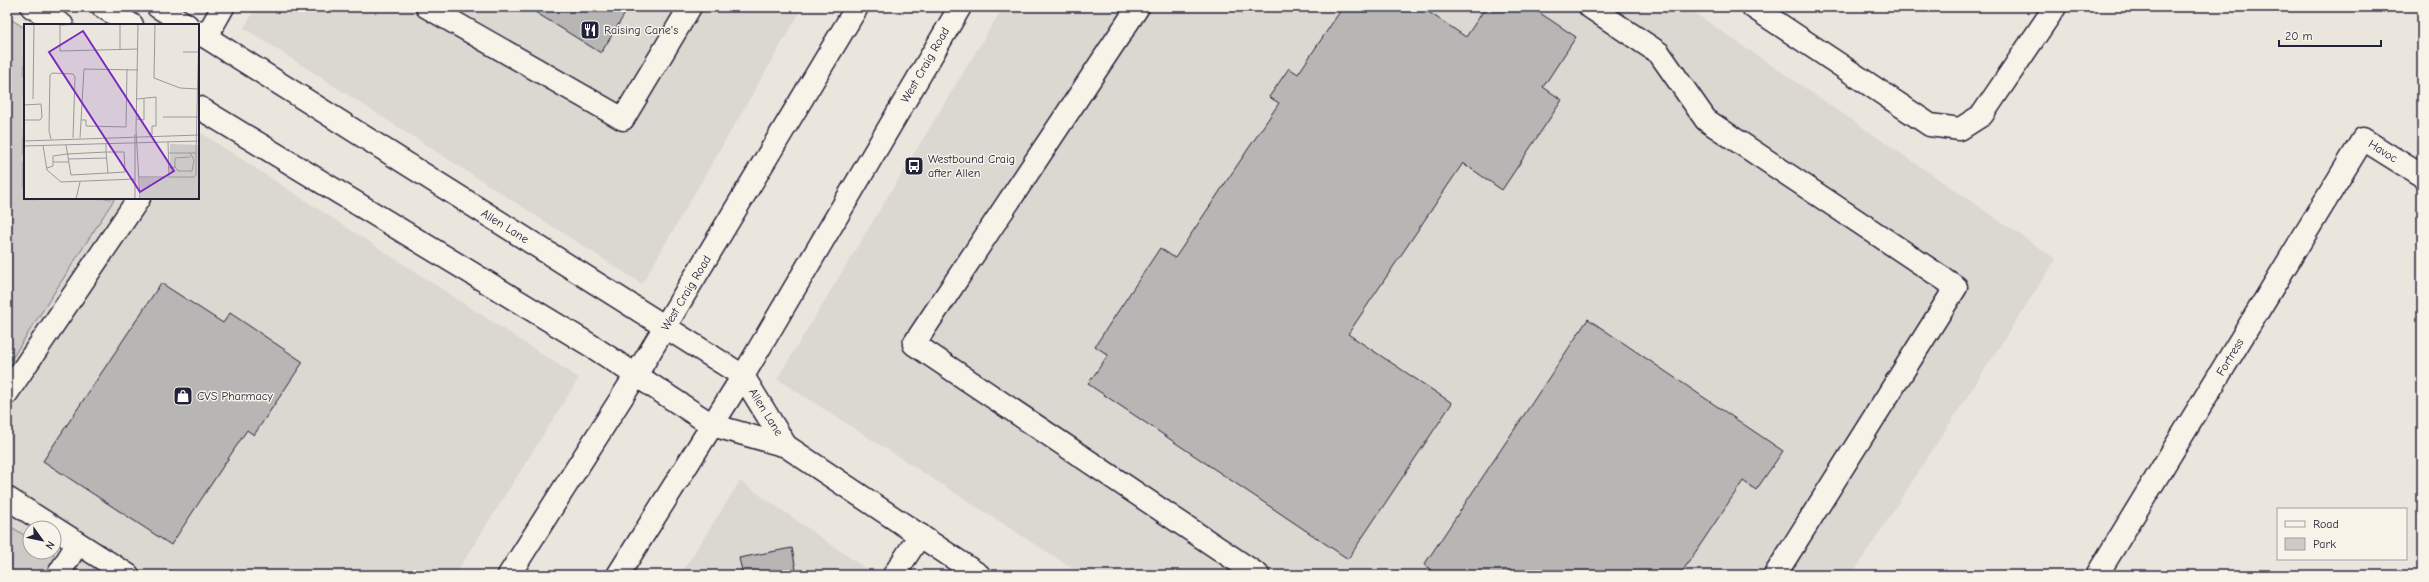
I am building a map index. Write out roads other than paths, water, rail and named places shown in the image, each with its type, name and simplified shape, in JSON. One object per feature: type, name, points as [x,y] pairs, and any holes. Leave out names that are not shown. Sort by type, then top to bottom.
[{"type":"main road","points":[[32,7],[60,24]]},
{"type":"main road","points":[[103,7],[130,24]]},
{"type":"main road","points":[[158,7],[185,24]]},
{"type":"main road","points":[[201,37],[223,7]]},
{"type":"main road","points":[[427,7],[623,119],[690,7]]},
{"type":"main road","name":"West Craig Road","points":[[509,575],[636,375],[857,7]]},
{"type":"main road","name":"West Craig Road","points":[[618,575],[743,376],[960,7]]},
{"type":"main road","points":[[1138,7],[914,344],[1258,575]]},
{"type":"main road","points":[[1590,7],[1659,53],[1706,120],[1956,287],[1775,575]]},
{"type":"main road","points":[[1753,7],[1930,125],[1960,129],[1982,115],[2055,7]]},
{"type":"main road","name":"Allen Lane","points":[[201,37],[666,326],[743,376],[786,446]]},
{"type":"main road","name":"Allen Lane","points":[[199,109],[636,375],[712,426],[786,446],[978,575]]},
{"type":"main road","name":"Havoc","points":[[2364,139],[2422,176]]},
{"type":"main road","name":"Fortress","points":[[2097,575],[2364,139]]},
{"type":"main road","points":[[7,392],[137,199]]},
{"type":"main road","points":[[7,498],[128,575]]},
{"type":"main road","points":[[894,575],[920,535]]},
{"type":"main road","points":[[58,575],[78,543]]},
{"type":"place","name":"Raising Cane's","points":[[590,30]]},
{"type":"place","name":"Westbound Craig after Allen","points":[[914,166]]},
{"type":"place","name":"CVS Pharmacy","points":[[183,396]]}]
